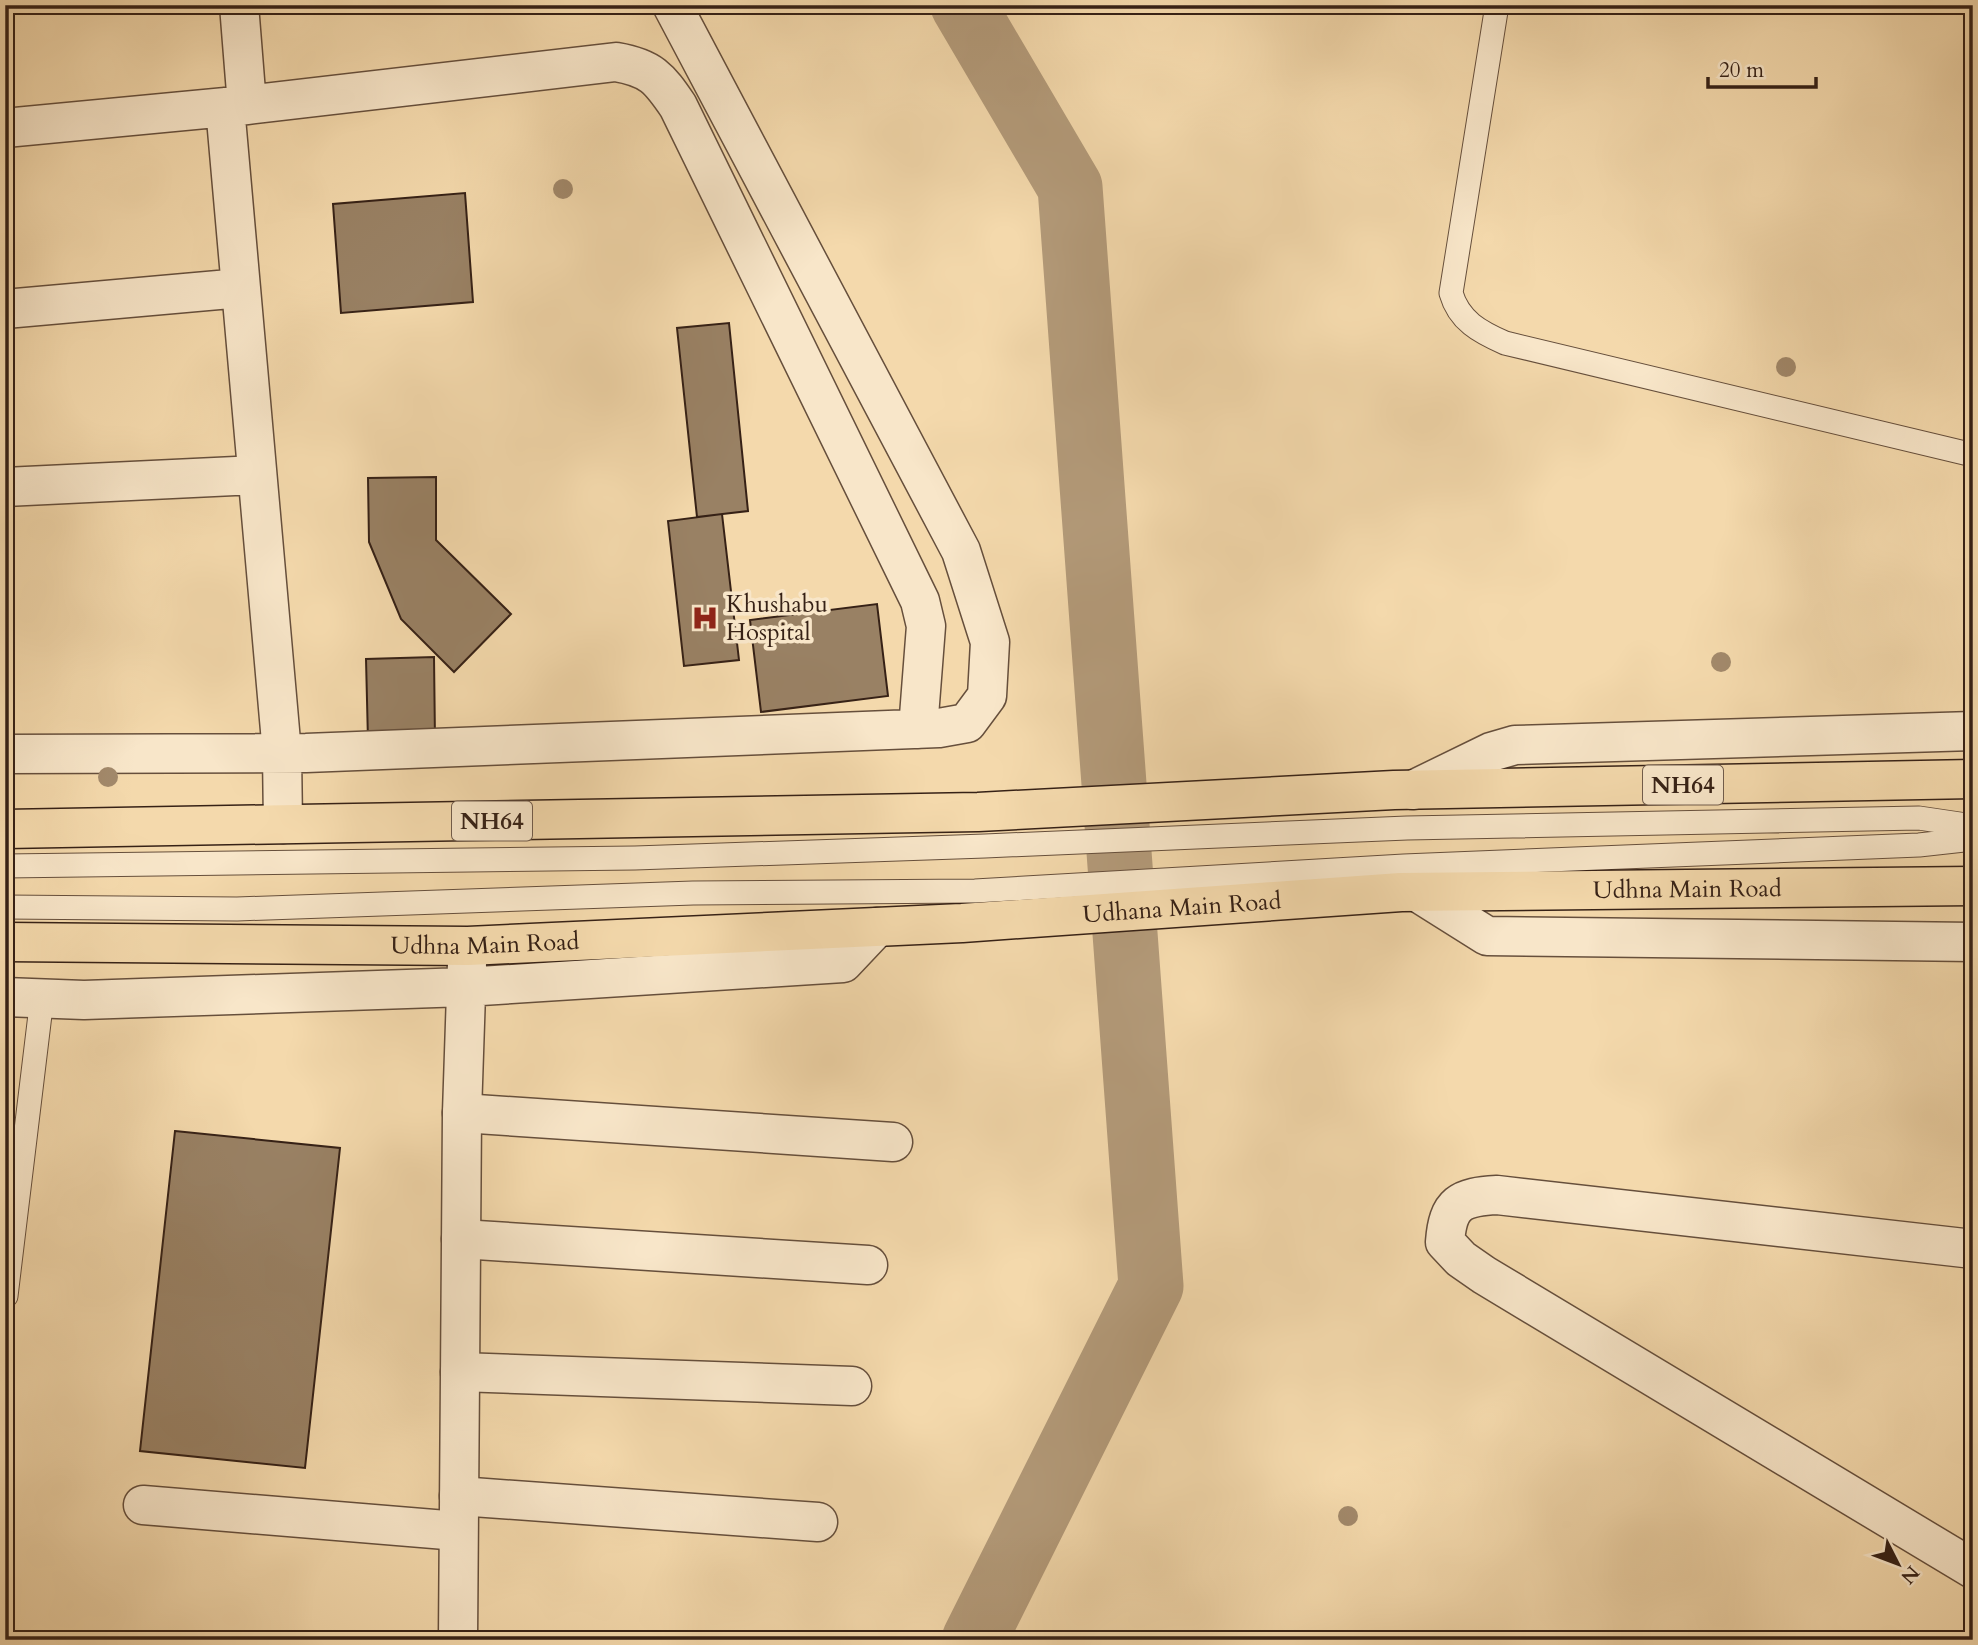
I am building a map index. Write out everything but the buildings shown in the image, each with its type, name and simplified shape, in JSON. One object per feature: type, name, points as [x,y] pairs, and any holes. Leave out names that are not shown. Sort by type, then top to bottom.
[{"type":"highway","name":"NH64","points":[[5,829],[283,824],[982,829],[1403,790],[1973,779]]},
{"type":"highway","name":"Udhna Main Road","points":[[1407,883],[1973,886]]},
{"type":"highway","name":"Udhana Main Road","points":[[968,907],[1407,883]]},
{"type":"highway","name":"Udhna Main Road","points":[[5,942],[468,947],[877,927],[968,907]]},
{"type":"street","points":[[239,5],[236,106],[241,288],[282,753],[283,824]]},
{"type":"street","points":[[5,754],[282,753],[918,729],[967,723],[988,696],[990,642],[961,551],[672,5]]},
{"type":"street","points":[[5,128],[236,106],[616,62],[639,66],[661,81],[678,106],[920,601],[926,634],[918,729]]},
{"type":"street","points":[[5,309],[241,288]]},
{"type":"street","points":[[5,486],[257,475]]},
{"type":"street","points":[[1403,790],[1491,752],[1515,745],[1973,731]]},
{"type":"street","points":[[1407,883],[1487,936],[1973,942]]},
{"type":"street","points":[[24,997],[98,1000],[465,987],[843,963],[877,927]]},
{"type":"street","points":[[458,1640],[462,1113],[468,947]]},
{"type":"street","points":[[462,1113],[892,1142]]},
{"type":"street","points":[[1973,1248],[1497,1195],[1472,1196],[1458,1202],[1447,1220],[1445,1242],[1461,1259],[1483,1275],[1973,1570]]},
{"type":"street","points":[[461,1239],[868,1265]]},
{"type":"street","points":[[460,1372],[852,1386]]},
{"type":"street","points":[[143,1505],[818,1522]]},
{"type":"lane","points":[[1497,5],[1451,293],[1455,308],[1469,324],[1505,343],[1973,455]]},
{"type":"lane","points":[[5,866],[635,858],[982,829],[1407,828],[1919,818],[1973,826]]},
{"type":"lane","points":[[1407,883],[1973,839]]},
{"type":"lane","points":[[5,907],[237,909],[693,893],[968,907]]},
{"type":"lane","points":[[6,1296],[24,997]]},
{"type":"waterway","points":[[963,5],[1070,187],[1151,1286],[974,1640]]},
{"type":"place","name":"Khushabu Hospital","points":[[705,618]]}]
